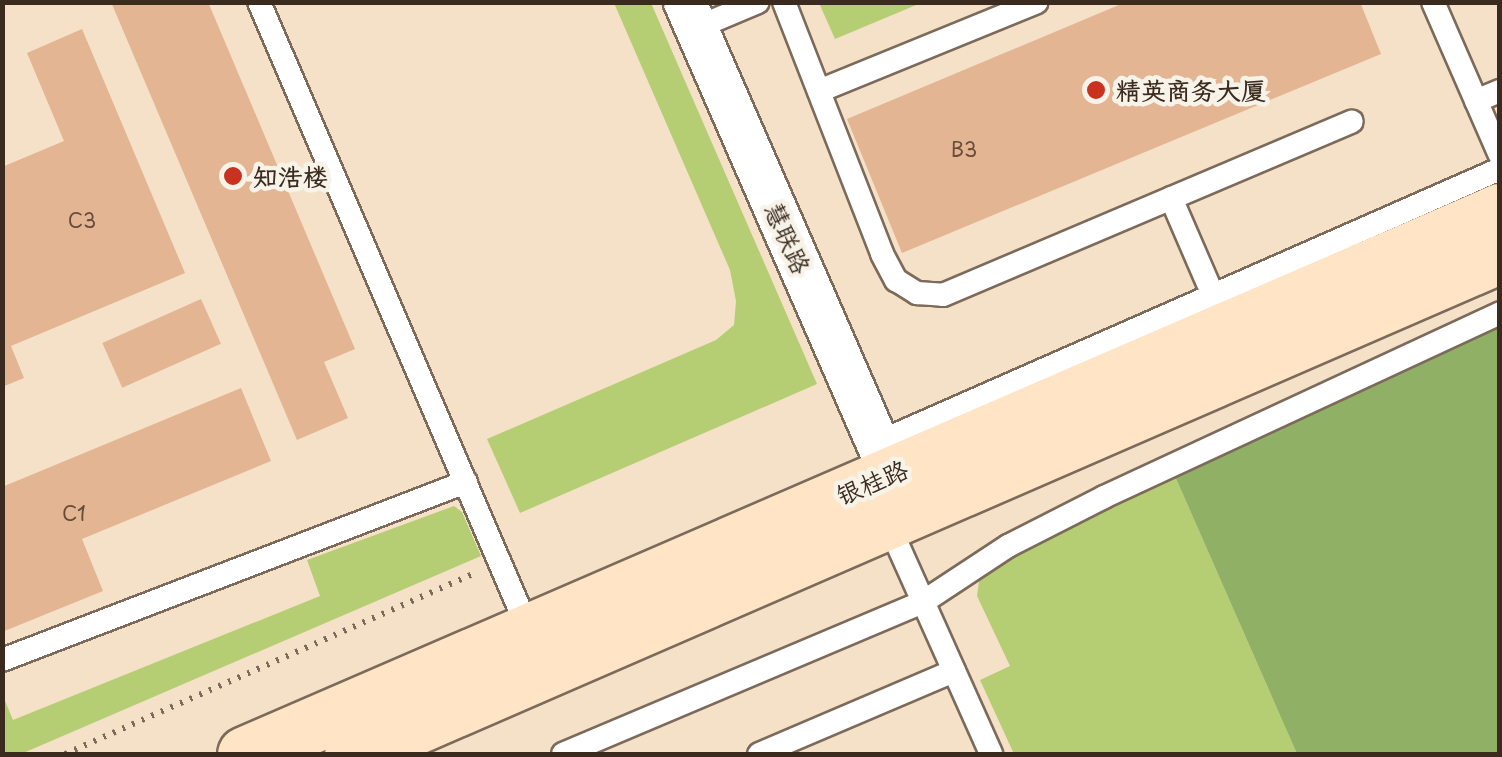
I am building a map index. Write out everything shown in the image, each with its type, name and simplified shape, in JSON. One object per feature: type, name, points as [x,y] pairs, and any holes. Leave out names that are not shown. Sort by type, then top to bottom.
[{"type":"street","name":"慧联路","points":[[691,15],[885,479]]},
{"type":"street","name":"银桂路","points":[[352,754],[538,650],[885,479],[1500,210]]},
{"type":"street","name":"银桂路","points":[[885,479],[1500,255]]},
{"type":"street","name":"银桂路","points":[[244,754],[538,650]]},
{"type":"lane","points":[[259,2],[538,650]]},
{"type":"lane","points":[[691,15],[758,2]]},
{"type":"lane","points":[[784,2],[882,254],[896,280],[917,293],[943,296],[1352,121]]},
{"type":"lane","points":[[819,92],[1037,2]]},
{"type":"lane","points":[[1432,2],[1500,155]]},
{"type":"lane","points":[[1476,101],[1500,91]]},
{"type":"lane","points":[[991,754],[923,602],[885,479],[1213,295],[1500,169]]},
{"type":"lane","points":[[1171,198],[1213,295]]},
{"type":"lane","points":[[562,754],[923,602],[1008,546],[1104,497],[1500,313]]},
{"type":"lane","points":[[2,660],[466,482]]},
{"type":"lane","points":[[759,754],[954,671]]},
{"type":"path","points":[[65,754],[500,562]]},
{"type":"green space","points":[[614,3],[651,3],[817,384],[520,513],[487,439],[716,340],[734,325],[736,301],[730,270]]},
{"type":"green space","points":[[819,3],[921,3],[835,39]]},
{"type":"green space","points":[[1499,328],[1499,754],[1297,754],[1174,474]]},
{"type":"green space","points":[[1174,474],[1297,754],[1014,754],[980,680],[1010,666],[977,596],[980,574],[999,560]]},
{"type":"green space","points":[[454,506],[462,512],[481,556],[21,754],[3,754],[3,696],[13,720],[320,596],[307,560]]},
{"type":"building","name":"知浩楼","points":[[111,2],[208,2],[355,349],[324,362],[348,418],[297,440]]},
{"type":"building","points":[[1126,2],[1360,2],[1381,54],[902,253],[847,119]]},
{"type":"building","points":[[82,29],[185,273],[11,346],[24,378],[2,387],[2,167],[64,141],[27,53]]},
{"type":"building","points":[[201,299],[221,344],[122,388],[102,343]]},
{"type":"building","points":[[241,388],[271,461],[82,539],[103,591],[2,632],[2,487]]},
{"type":"place","name":"精英商务大厦","points":[[1096,90]]},
{"type":"place","name":"知浩楼","points":[[233,176]]}]
